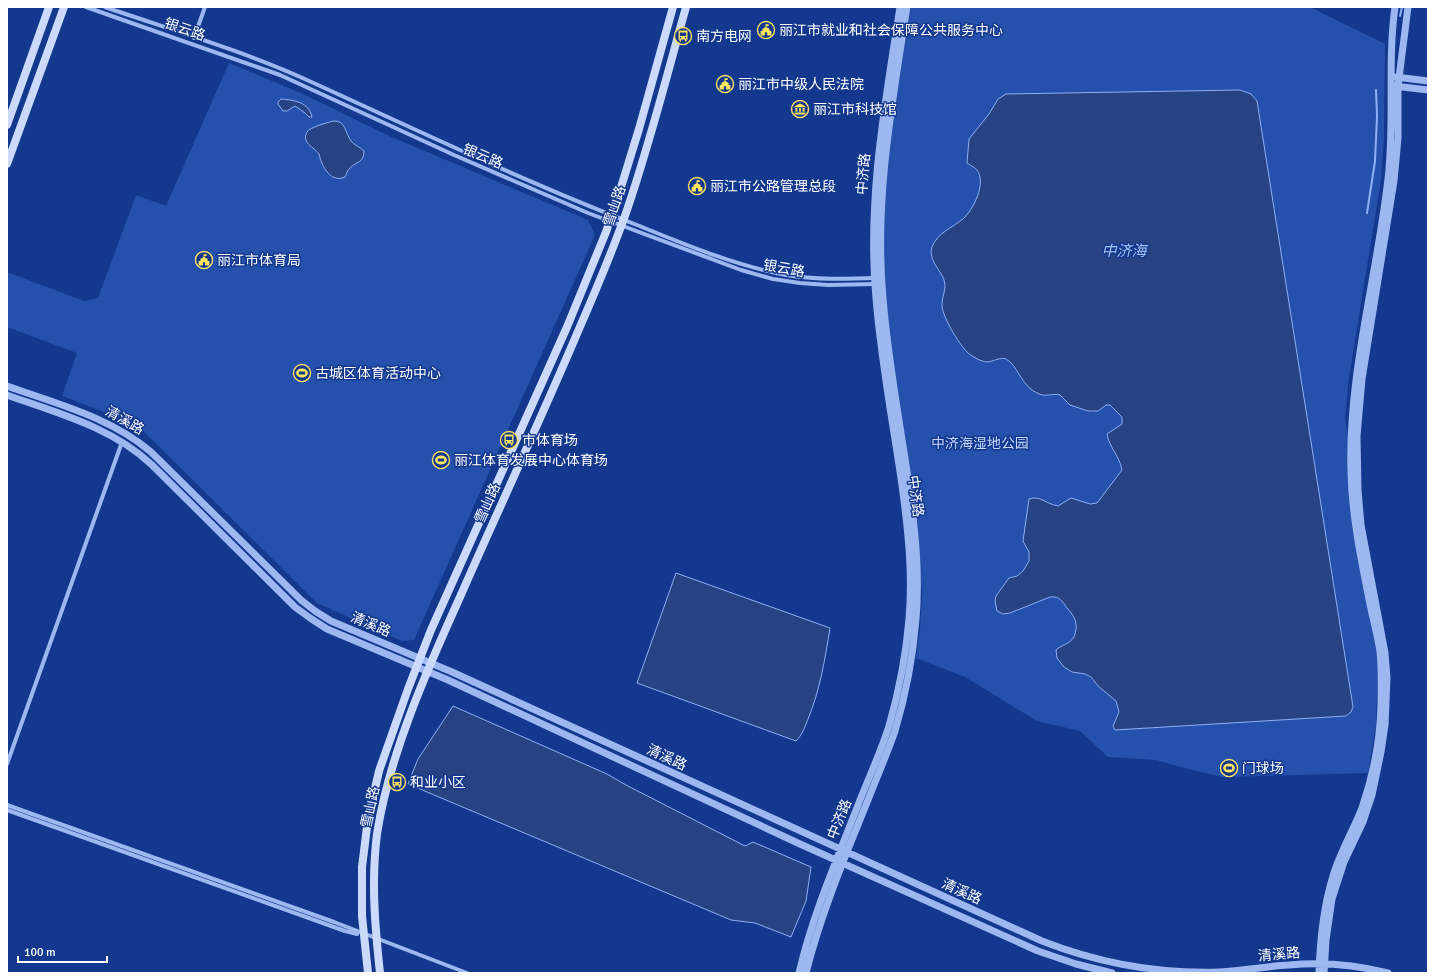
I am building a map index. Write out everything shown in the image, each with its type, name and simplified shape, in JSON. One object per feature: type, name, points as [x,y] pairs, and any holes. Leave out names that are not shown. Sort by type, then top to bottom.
[{"type":"main road","points":[[7,125],[50,7]]},
{"type":"main road","points":[[7,164],[64,7]]},
{"type":"main road","name":"雪山路","points":[[368,973],[363,935],[362,874],[364,843],[375,786],[384,755],[416,667],[567,327],[611,219],[639,129],[673,7]]},
{"type":"main road","name":"雪山路","points":[[380,973],[376,940],[374,882],[376,852],[380,821],[387,789],[396,759],[431,663],[578,332],[622,223],[653,125],[686,7]]},
{"type":"street","name":"银云路","points":[[86,7],[280,75],[454,155],[741,270],[773,279],[828,286],[880,281]]},
{"type":"street","name":"银云路","points":[[105,7],[259,60],[296,75],[611,219]]},
{"type":"street","points":[[194,38],[205,7]]},
{"type":"street","name":"中济路","points":[[799,973],[816,915],[883,765],[900,712],[911,661],[917,609],[918,577],[916,539],[887,335],[873,216],[883,116],[900,7]]},
{"type":"street","name":"中济路","points":[[880,281],[880,228],[883,174],[890,117],[908,7]]},
{"type":"street","points":[[1319,973],[1322,965],[1332,899],[1344,862],[1363,822],[1372,795],[1377,775],[1385,725],[1387,678],[1385,653],[1361,525],[1356,454],[1362,379],[1394,181],[1398,138],[1395,86],[1392,76],[1390,56],[1395,7]]},
{"type":"street","points":[[1395,86],[1400,77],[1408,7]]},
{"type":"street","points":[[1392,76],[1428,81]]},
{"type":"street","points":[[1395,86],[1428,90]]},
{"type":"street","name":"清溪路","points":[[7,386],[97,419],[126,434],[151,452],[308,606],[331,621],[431,663],[844,852],[1055,946],[1090,957],[1145,970],[1219,972],[1292,965],[1322,965],[1354,966],[1388,973]]},
{"type":"street","name":"清溪路","points":[[7,395],[94,427],[122,442],[148,462],[302,613],[327,629],[428,672],[1038,951],[1076,964],[1112,973]]},
{"type":"street","points":[[7,764],[122,442]]},
{"type":"street","points":[[7,805],[340,925],[376,940],[467,973]]},
{"type":"street","points":[[7,810],[345,931],[363,935]]},
{"type":"street","name":"中济路","points":[[806,973],[840,861]]},
{"type":"street","points":[[1322,965],[1324,973]]},
{"type":"green space","name":"中济海湿地公园","points":[[911,7],[1310,7],[1385,44],[1384,138],[1381,180],[1349,378],[1345,417],[1348,436],[1348,473],[1352,526],[1375,639],[1378,666],[1376,725],[1368,773],[1223,777],[1156,760],[1108,757],[1080,731],[1037,721],[965,677],[916,658],[920,629],[922,594],[918,533],[888,324],[883,246],[888,145]],"holes":[[[1239,90],[1251,94],[1257,101],[1353,707],[1351,712],[1346,716],[1115,730],[1118,711],[1116,701],[1057,648],[1070,641],[1076,630],[1074,618],[1062,601],[1059,598],[1050,597],[1010,613],[1000,613],[997,611],[995,601],[996,596],[1009,578],[1020,574],[1028,565],[1029,552],[1026,544],[1045,502],[1058,506],[1071,498],[1094,505],[1099,502],[1122,470],[1121,464],[1108,439],[1118,427],[1123,424],[1122,417],[1110,405],[1106,405],[1092,412],[1070,405],[1060,395],[1039,394],[1028,386],[1014,366],[1006,360],[1001,359],[984,362],[971,356],[955,336],[944,315],[942,304],[945,283],[933,261],[931,252],[932,247],[937,238],[963,219],[975,203],[981,182],[980,175],[977,170],[967,163],[969,139],[989,114],[996,102],[1006,94]]]},
{"type":"green space","name":"古城区体育活动中心","points":[[229,63],[301,93],[387,135],[588,220],[595,235],[414,640],[402,641],[317,603],[137,425],[62,396],[77,353],[7,327],[7,272],[84,301],[98,298],[136,195],[166,206]]},
{"type":"water","name":"中济海","points":[[1240,90],[1251,94],[1257,101],[1353,707],[1351,712],[1346,716],[1115,730],[1113,726],[1119,712],[1116,701],[1098,686],[1091,677],[1085,674],[1072,672],[1064,667],[1057,658],[1056,650],[1068,643],[1074,637],[1076,628],[1072,614],[1062,601],[1056,597],[1050,597],[1010,613],[1003,614],[997,611],[995,601],[996,596],[1009,578],[1017,576],[1023,571],[1029,561],[1029,552],[1023,541],[1029,499],[1036,498],[1058,506],[1071,498],[1090,504],[1097,503],[1122,470],[1107,434],[1122,424],[1122,417],[1110,405],[1106,405],[1098,411],[1088,411],[1070,405],[1060,395],[1039,394],[1028,386],[1014,366],[1006,359],[1002,358],[985,362],[968,353],[955,336],[944,315],[942,304],[945,283],[933,260],[931,252],[937,238],[967,215],[978,196],[980,189],[980,175],[977,170],[967,163],[969,139],[989,114],[998,99],[1006,94]]},
{"type":"water","points":[[281,99],[296,101],[304,105],[308,108],[312,117],[309,117],[295,106],[287,111],[283,111],[278,104]]},
{"type":"water","points":[[333,121],[337,121],[343,125],[351,141],[364,151],[363,158],[348,170],[345,177],[341,178],[331,176],[328,173],[321,162],[319,154],[307,142],[306,139],[307,132],[309,130]]},
{"type":"water","points":[[676,573],[830,628],[816,697],[804,728],[796,741],[637,683]]},
{"type":"water","points":[[453,706],[607,774],[745,846],[753,842],[811,867],[806,901],[791,937],[755,923],[731,920],[408,784],[418,759]]},
{"type":"waterway","points":[[1400,16],[1402,7]]},
{"type":"waterway","points":[[1367,213],[1375,161],[1377,116],[1376,90]]},
{"type":"place","name":"丽江市就业和社会保障公共服务中心","points":[[766,30]]},
{"type":"place","name":"南方电网","points":[[683,36]]},
{"type":"place","name":"丽江市中级人民法院","points":[[725,84]]},
{"type":"place","name":"丽江市科技馆","points":[[800,109]]},
{"type":"place","name":"丽江市公路管理总段","points":[[697,186]]},
{"type":"place","name":"丽江市体育局","points":[[204,260]]},
{"type":"place","name":"古城区体育活动中心","points":[[302,373]]},
{"type":"place","name":"市体育场","points":[[509,440]]},
{"type":"place","name":"丽江体育发展中心体育场","points":[[441,460]]},
{"type":"place","name":"门球场","points":[[1229,768]]},
{"type":"place","name":"和业小区","points":[[397,782]]}]
